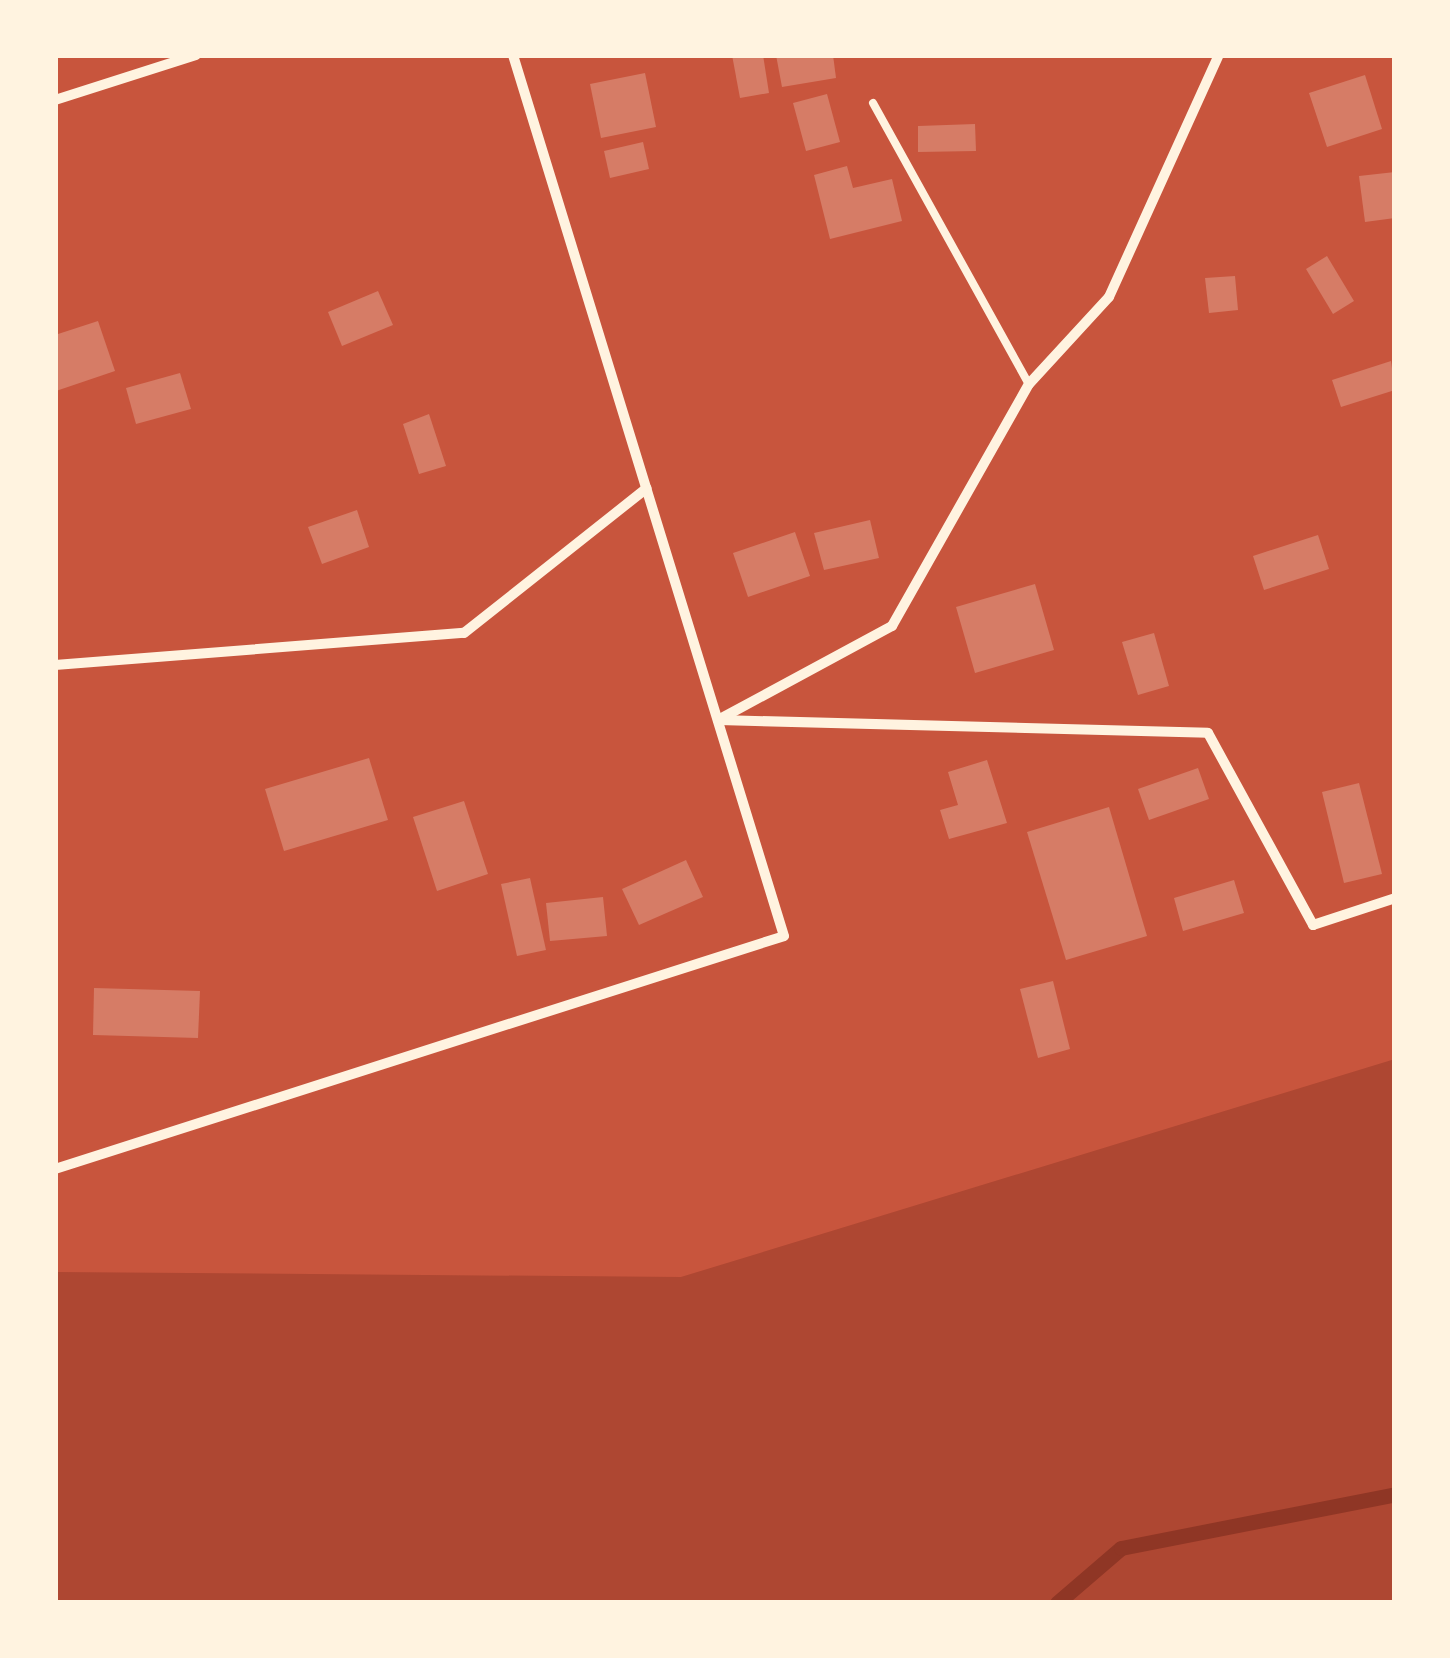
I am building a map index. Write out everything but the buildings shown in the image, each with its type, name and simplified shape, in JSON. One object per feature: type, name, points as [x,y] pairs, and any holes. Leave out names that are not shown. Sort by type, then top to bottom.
[{"type":"street","points":[[55,100],[196,55]]},
{"type":"street","points":[[55,1169],[784,936],[513,55]]},
{"type":"street","points":[[718,720],[892,626],[1029,384],[1109,297],[1219,55]]},
{"type":"street","points":[[55,665],[464,633],[646,488]]},
{"type":"street","points":[[718,720],[1208,733],[1313,924],[1395,898]]},
{"type":"lane","points":[[873,103],[1029,384]]},
{"type":"shaded area","points":[[1395,1059],[1395,1603],[55,1603],[55,1272],[681,1277]]},
{"type":"waterway","points":[[1057,1603],[1121,1548],[1395,1494]]}]
